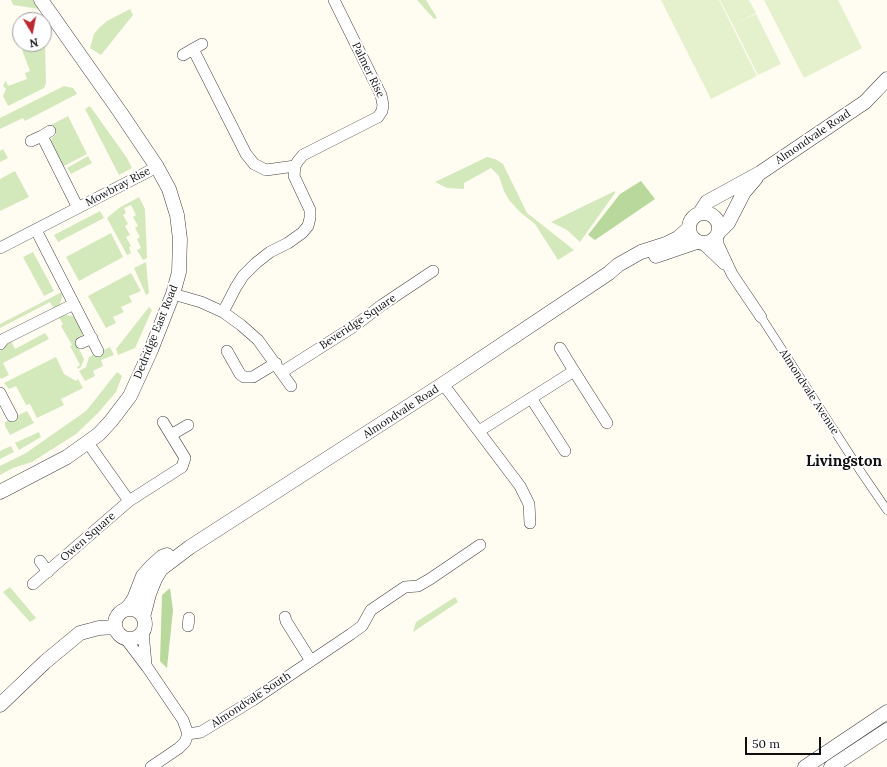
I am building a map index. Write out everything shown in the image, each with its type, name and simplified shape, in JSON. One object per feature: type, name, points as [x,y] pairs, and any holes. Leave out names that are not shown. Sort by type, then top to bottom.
[{"type":"street","name":"Dedridge East Road","points":[[0,492],[67,457],[88,443],[111,421],[130,396],[151,350],[173,294],[178,272],[180,239],[177,215],[169,189],[157,167],[41,0]]},
{"type":"street","name":"Palmer Rise","points":[[294,166],[304,155],[378,117],[382,111],[383,100],[379,90],[334,0]]},
{"type":"street","points":[[183,55],[198,47],[246,154],[254,164],[266,170],[294,166],[294,176],[310,210],[308,226],[302,233],[270,252],[243,276],[223,312]]},
{"type":"street","name":"Almondvale Road","points":[[700,213],[707,202],[760,173],[865,102],[887,79]]},
{"type":"street","name":"Almondvale Road","points":[[865,102],[887,94]]},
{"type":"street","name":"Mowbray Rise","points":[[31,141],[46,133],[78,208]]},
{"type":"street","name":"Mowbray Rise","points":[[0,248],[157,167]]},
{"type":"street","name":"Almondvale Road","points":[[718,234],[728,223],[744,192],[760,173]]},
{"type":"street","points":[[700,213],[711,214],[717,220],[719,226],[718,234],[710,243],[700,243],[690,236],[688,229],[692,218],[700,213]]},
{"type":"street","name":"Almondvale Road","points":[[143,617],[149,594],[161,569],[190,548],[443,384],[609,273],[618,265],[641,252],[666,244],[678,238],[688,229]]},
{"type":"street","points":[[36,230],[98,351]]},
{"type":"street","name":"Almondvale Avenue","points":[[718,234],[718,244],[732,274]]},
{"type":"street","name":"Almondvale Road","points":[[609,273],[700,243]]},
{"type":"street","name":"Almondvale Avenue","points":[[700,243],[716,256],[732,274],[887,510]]},
{"type":"street","name":"Beveridge Square","points":[[226,351],[240,374],[248,378],[279,368],[353,327],[382,305],[433,271]]},
{"type":"street","points":[[173,294],[200,302],[223,312],[258,340],[291,386]]},
{"type":"street","points":[[0,344],[4,339],[74,304]]},
{"type":"street","points":[[81,343],[92,338]]},
{"type":"street","points":[[560,348],[607,423]]},
{"type":"street","points":[[479,432],[574,372]]},
{"type":"street","points":[[443,384],[520,486],[529,504],[530,523]]},
{"type":"street","points":[[0,393],[12,416]]},
{"type":"street","points":[[531,398],[565,451]]},
{"type":"street","name":"Owen Square","points":[[33,584],[129,501],[182,467],[185,458],[168,427],[188,425]]},
{"type":"street","points":[[88,443],[129,501]]},
{"type":"street","name":"Almondvale South","points":[[188,734],[201,732],[311,661],[362,626],[371,610],[404,587],[418,586],[480,545]]},
{"type":"street","name":"Almondvale Road","points":[[125,610],[130,606],[134,599],[143,576],[152,566],[162,557],[190,548]]},
{"type":"street","points":[[40,562],[48,572]]},
{"type":"street","points":[[146,667],[143,632],[145,627],[143,617],[136,610],[125,610],[117,617],[115,622],[117,632],[125,638],[161,688],[183,720],[188,734],[185,742],[179,748],[151,767]]},
{"type":"street","points":[[286,617],[286,620],[311,661]]},
{"type":"street","points":[[0,705],[45,662],[80,633],[99,628],[116,627]]},
{"type":"street","points":[[125,638],[135,639],[143,632]]},
{"type":"street","points":[[805,767],[887,712]]},
{"type":"street","points":[[831,767],[887,730]]},
{"type":"green space","points":[[11,0],[33,0],[39,9],[13,5]]},
{"type":"green space","points":[[417,0],[426,0],[437,18],[434,19]]},
{"type":"green space","points":[[661,0],[719,0],[757,76],[711,99]]},
{"type":"green space","points":[[720,0],[749,0],[756,13],[733,25]]},
{"type":"green space","points":[[764,0],[838,0],[862,48],[804,78]]},
{"type":"green space","points":[[130,9],[133,15],[101,55],[90,48],[94,34],[99,28],[107,21]]},
{"type":"green space","points":[[756,14],[781,64],[758,75],[733,25]]},
{"type":"green space","points":[[23,52],[45,52],[46,83],[44,88],[8,106],[3,96],[6,89],[3,86],[5,82],[6,81],[8,86],[27,79],[25,73],[30,71]]},
{"type":"green space","points":[[64,86],[73,88],[77,94],[25,121],[23,118],[0,129],[0,118]]},
{"type":"green space","points":[[90,106],[127,158],[132,168],[119,175],[85,109]]},
{"type":"green space","points":[[68,116],[87,154],[62,167],[50,144],[52,138],[56,134],[51,125]]},
{"type":"green space","points":[[3,149],[8,158],[0,162],[0,151]]},
{"type":"green space","points":[[88,156],[92,163],[71,174],[67,168]]},
{"type":"green space","points":[[487,157],[495,159],[503,164],[527,213],[574,250],[558,260],[535,224],[520,212],[509,200],[499,176],[491,168],[464,183],[464,189],[447,188],[435,182]]},
{"type":"green space","points":[[15,171],[29,197],[0,211],[0,179]]},
{"type":"green space","points":[[641,181],[655,199],[595,240],[588,235],[620,194]]},
{"type":"green space","points":[[615,191],[580,242],[567,230],[551,222]]},
{"type":"green space","points":[[139,197],[145,209],[147,258],[143,260],[137,250],[141,248],[137,239],[140,237],[135,228],[138,226],[133,217],[136,215],[131,205],[124,208],[126,213],[123,215],[128,224],[125,226],[130,235],[126,237],[131,246],[129,247],[131,253],[127,255],[107,218],[119,208]]},
{"type":"green space","points":[[100,211],[104,218],[58,242],[54,235]]},
{"type":"green space","points":[[111,233],[123,257],[79,281],[66,257]]},
{"type":"green space","points":[[33,252],[54,291],[44,296],[23,257]]},
{"type":"green space","points":[[146,262],[149,293],[146,295],[134,268]]},
{"type":"green space","points":[[131,273],[141,291],[129,296],[132,302],[121,307],[124,312],[113,317],[116,323],[106,328],[88,296]]},
{"type":"green space","points":[[62,292],[60,304],[54,309],[50,302],[0,328],[0,324]]},
{"type":"green space","points":[[149,307],[152,310],[135,348],[118,355],[116,349]]},
{"type":"green space","points":[[58,316],[73,316],[78,320],[83,329],[82,335],[76,343],[84,359],[81,367],[78,369],[77,367],[80,365],[70,346],[72,345],[61,326],[63,324]]},
{"type":"green space","points":[[45,333],[49,339],[3,363],[9,375],[1,379],[0,351],[2,347],[11,341],[15,349]]},
{"type":"green space","points":[[110,347],[114,355],[101,360],[103,366],[93,371],[95,376],[85,381],[79,371],[86,367],[89,357]]},
{"type":"green space","points":[[56,357],[64,374],[76,381],[78,379],[83,388],[61,399],[64,405],[37,418],[30,404],[26,405],[16,386],[9,389],[4,383]]},
{"type":"green space","points":[[117,372],[122,376],[116,392],[98,413],[76,434],[32,462],[13,468],[0,475],[0,466],[26,453],[86,411]]},
{"type":"green space","points":[[27,411],[34,423],[10,435],[5,426],[5,422]]},
{"type":"green space","points":[[39,432],[41,437],[19,450],[15,443]]},
{"type":"green space","points":[[11,446],[14,452],[0,459],[0,451]]},
{"type":"green space","points":[[10,587],[36,618],[30,622],[3,592]]},
{"type":"green space","points":[[170,588],[173,610],[167,668],[160,661],[162,595]]},
{"type":"green space","points":[[455,597],[458,602],[413,632],[416,622]]},
{"type":"district","name":"Livingston","points":[[844,462]]}]
